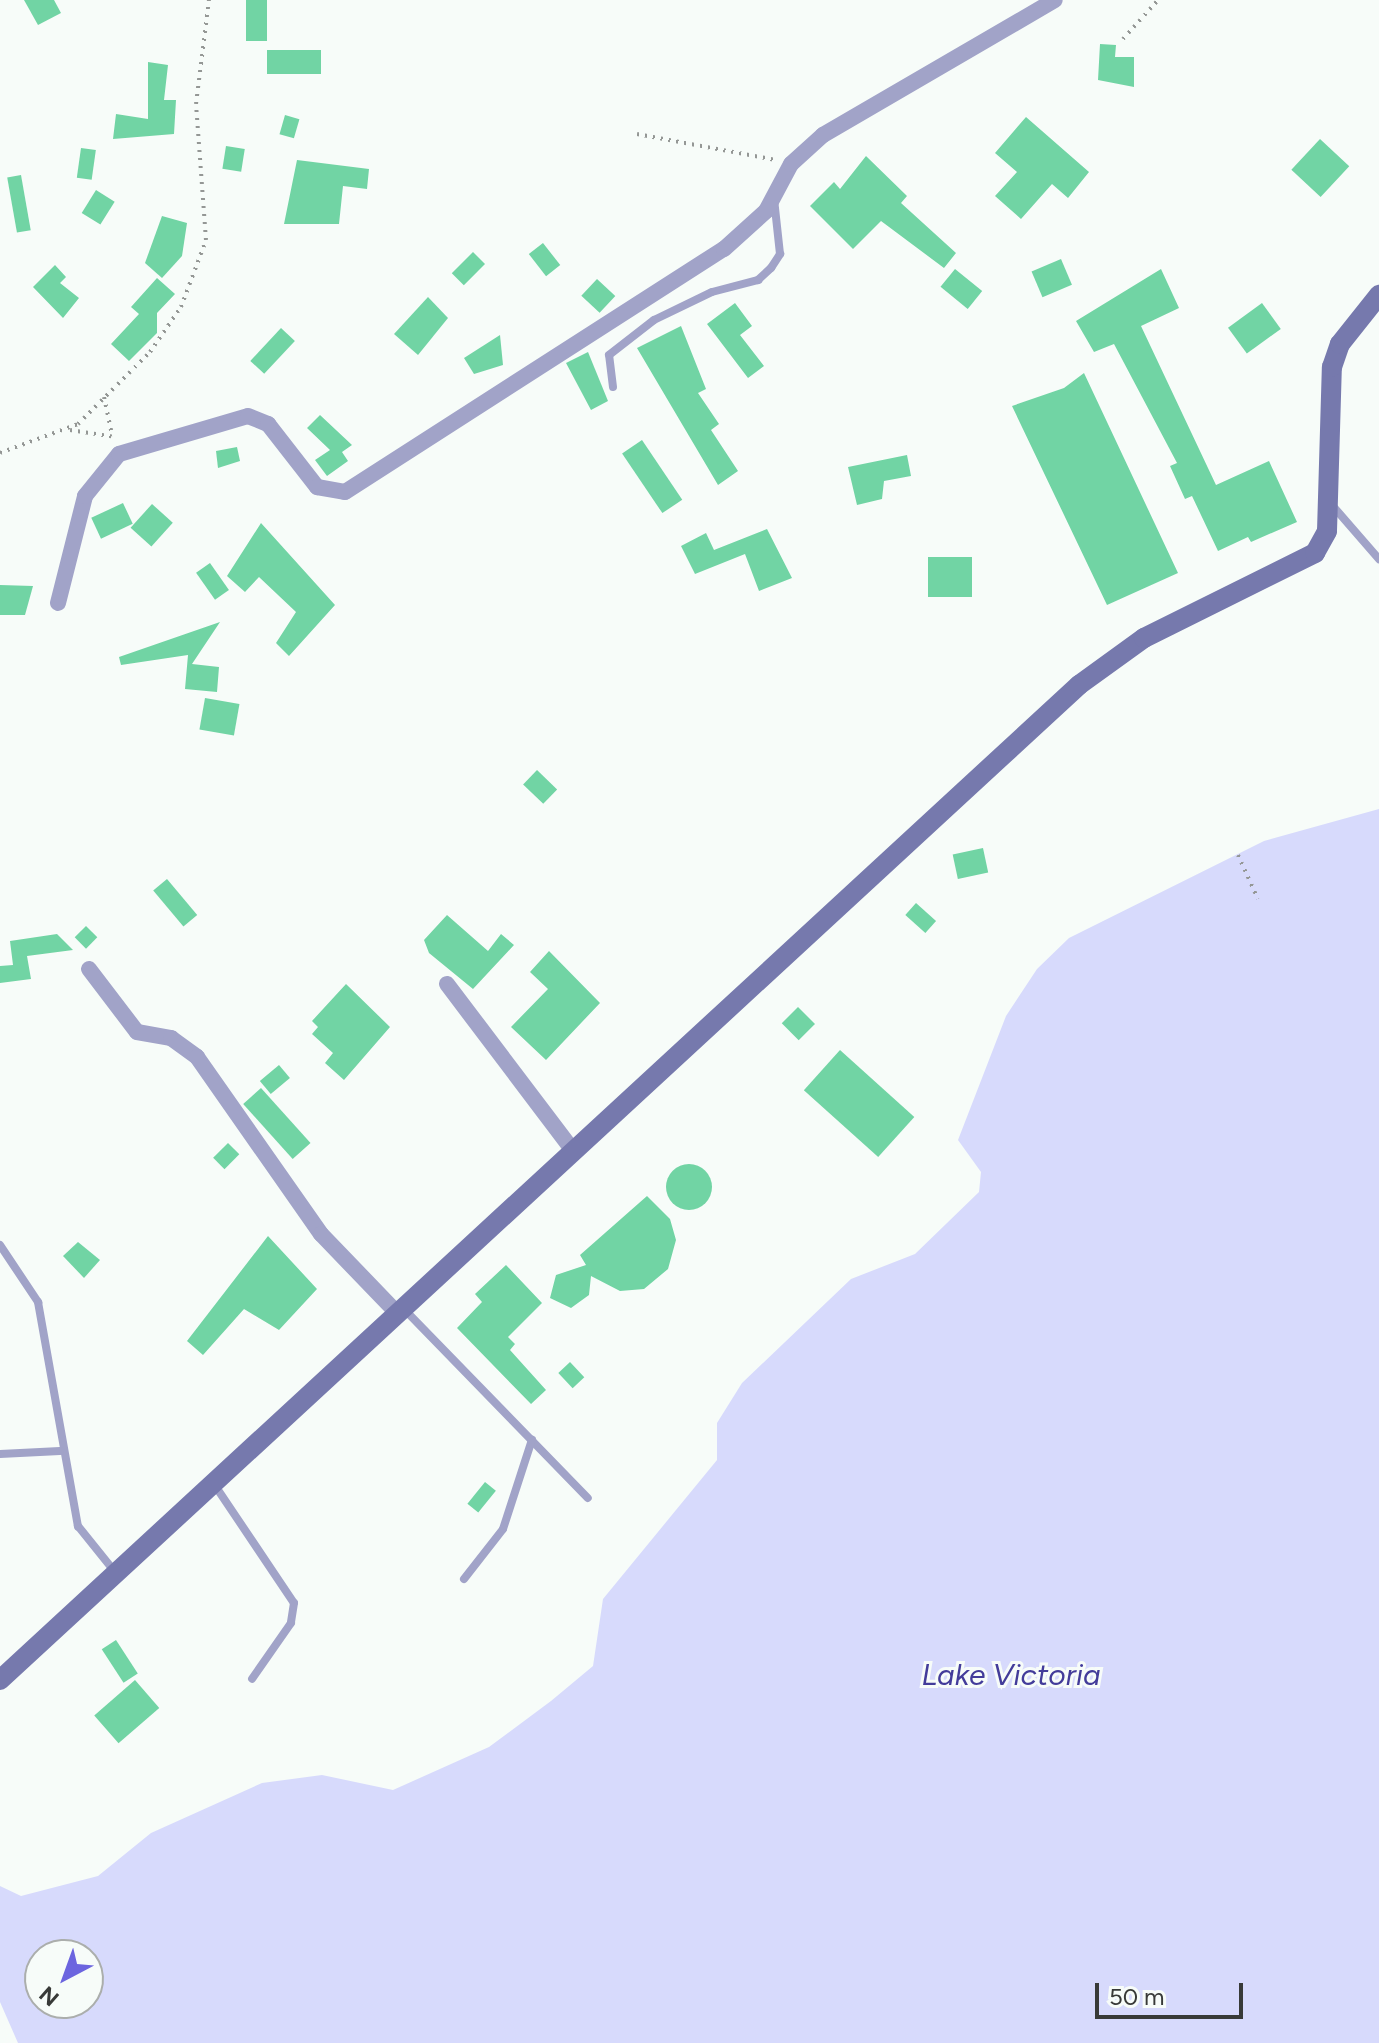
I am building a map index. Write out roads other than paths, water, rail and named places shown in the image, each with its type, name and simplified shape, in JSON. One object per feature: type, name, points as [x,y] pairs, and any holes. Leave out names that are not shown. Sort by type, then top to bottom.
[{"type":"street","points":[[58,603],[90,487],[111,459],[138,445],[248,416],[285,441],[317,487],[345,492],[724,249],[774,198],[789,167],[833,128],[1055,0]]},
{"type":"street","points":[[0,1680],[572,1149],[1079,685],[1144,638],[1315,553],[1324,544],[1329,501],[1332,367],[1340,344],[1379,295]]},
{"type":"street","points":[[89,969],[137,1032],[171,1038],[197,1057],[321,1234],[400,1310]]},
{"type":"street","points":[[447,984],[572,1149]]},
{"type":"lane","points":[[613,387],[609,355],[654,320],[771,268],[780,254],[774,198]]},
{"type":"lane","points":[[1329,501],[1379,559]]},
{"type":"lane","points":[[0,1245],[38,1302],[60,1451],[78,1526],[116,1573]]},
{"type":"lane","points":[[400,1310],[588,1498]]},
{"type":"lane","points":[[464,1579],[503,1529],[532,1440]]},
{"type":"lane","points":[[0,1454],[60,1451]]},
{"type":"lane","points":[[213,1483],[294,1603],[291,1623],[252,1679]]},
{"type":"water","name":"Lake Victoria","points":[[1379,809],[1379,2043],[18,2043],[0,2002],[0,1886],[21,1896],[98,1876],[151,1833],[262,1783],[322,1775],[393,1790],[489,1747],[593,1666],[603,1599],[717,1460],[717,1423],[742,1383],[851,1279],[915,1254],[979,1192],[981,1172],[958,1140],[1006,1016],[1037,969],[1069,938],[1264,841]]}]
